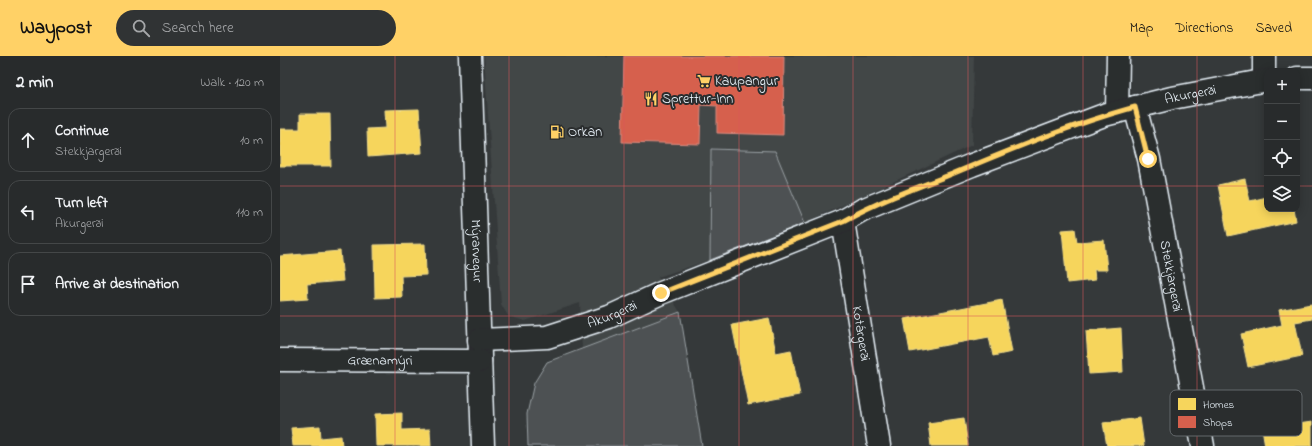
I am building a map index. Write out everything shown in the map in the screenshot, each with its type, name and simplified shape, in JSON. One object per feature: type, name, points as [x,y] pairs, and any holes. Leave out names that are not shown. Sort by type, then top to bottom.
[{"type":"street","name":"Mýrarvegur","points":[[470,56],[483,446]]},
{"type":"street","points":[[1118,56],[1126,110]]},
{"type":"street","name":"Akurgerði","points":[[1264,56],[1265,68]]},
{"type":"street","points":[[1300,78],[1312,78]]},
{"type":"street","name":"Akurgerði","points":[[480,351],[547,336],[595,321],[843,221],[862,210],[1042,138],[1126,110],[1172,98],[1264,80]]},
{"type":"street","name":"Stekkjargerði","points":[[1126,110],[1148,159],[1192,390]]},
{"type":"street","name":"Kotárgerði","points":[[843,221],[879,446]]},
{"type":"street","name":"Grænamýri","points":[[280,360],[480,351]]},
{"type":"street","name":"Stekkjargerði","points":[[1201,436],[1203,446]]},
{"type":"shaded area","name":"Kaupangur","points":[[484,56],[974,56],[972,145],[805,223],[775,152],[711,149],[710,260],[658,277],[680,312],[582,350],[580,303],[525,321],[508,316],[501,304]]},
{"type":"shaded area","points":[[711,149],[775,151],[805,223],[710,260]]},
{"type":"shaded area","points":[[680,312],[702,446],[528,446],[527,414],[534,383],[547,362]]},
{"type":"building: Homes","points":[[419,109],[422,153],[368,157],[367,129],[386,128],[385,110]]},
{"type":"building: Homes","points":[[300,114],[330,114],[331,166],[280,166],[280,129],[300,129]]},
{"type":"building: Homes","points":[[1245,179],[1250,201],[1264,198],[1264,212],[1294,212],[1296,221],[1228,236],[1218,185]]},
{"type":"building: Homes","points":[[1075,229],[1077,242],[1104,240],[1107,270],[1094,270],[1095,280],[1067,283],[1062,230]]},
{"type":"building: Homes","points":[[425,244],[426,275],[401,276],[402,297],[375,298],[374,245]]},
{"type":"building: Homes","points":[[340,251],[343,281],[307,284],[308,299],[280,301],[280,256]]},
{"type":"building: Homes","points":[[1002,300],[1012,352],[993,356],[989,337],[910,352],[904,319]]},
{"type":"building: Homes","points":[[1311,304],[1312,319],[1295,322],[1302,356],[1248,367],[1241,334],[1282,325],[1279,310]]},
{"type":"building: Homes","points":[[769,318],[776,353],[791,350],[800,395],[748,405],[732,325]]},
{"type":"building: Homes","points":[[1121,328],[1123,372],[1089,374],[1086,331]]},
{"type":"building: Homes","points":[[402,413],[402,430],[430,429],[431,446],[376,446],[375,414]]},
{"type":"building: Homes","points":[[964,418],[968,446],[931,446],[928,423]]},
{"type":"building: Homes","points":[[1140,418],[1144,446],[1107,446],[1103,423]]},
{"type":"building: Homes","points":[[1312,422],[1312,446],[1265,446],[1263,436],[1302,436],[1302,423]]},
{"type":"building: Homes","points":[[320,426],[321,438],[341,436],[342,446],[293,446],[291,428]]},
{"type":"building: Shops","name":"Kaupangur","points":[[624,56],[784,56],[783,135],[717,133],[717,106],[701,105],[700,144],[622,142]]},
{"type":"place","name":"Kaupangur","points":[[704,81]]},
{"type":"place","name":"Sprettur-Inn","points":[[651,99]]},
{"type":"place","name":"Orkan","points":[[557,132]]},
{"type":"route","points":[[661,293],[843,221],[862,210],[972,165],[1042,138],[1104,116],[1135,107],[1148,159]]}]
